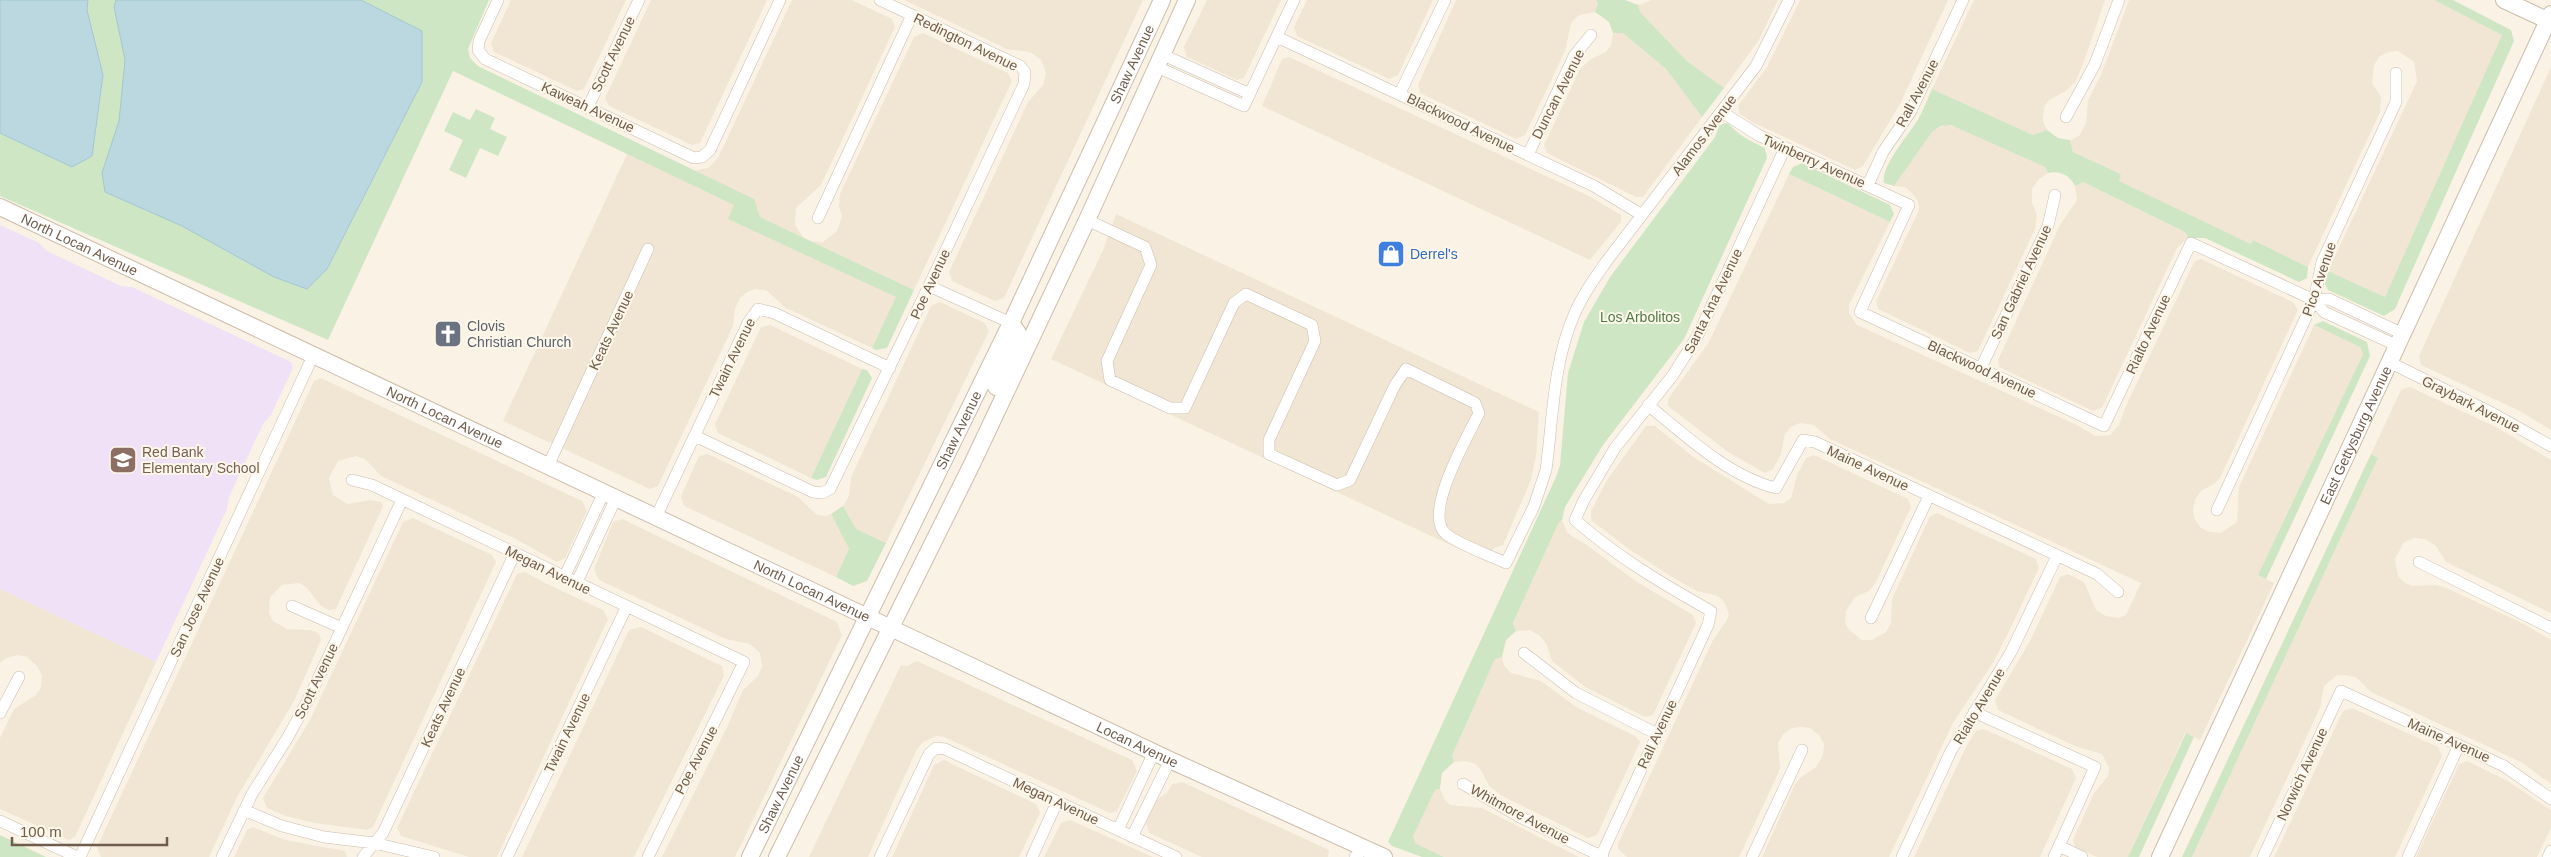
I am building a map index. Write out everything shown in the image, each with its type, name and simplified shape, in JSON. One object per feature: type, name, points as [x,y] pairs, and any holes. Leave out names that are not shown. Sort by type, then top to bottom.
[{"type":"street","name":"Kaweah Avenue","points":[[498,0],[479,41],[478,50],[485,59],[694,158],[702,157],[710,150],[780,0]]},
{"type":"street","name":"Scott Avenue","points":[[588,107],[639,0]]},
{"type":"street","name":"Redington Avenue","points":[[880,0],[1020,66],[1025,72]]},
{"type":"street","name":"Shaw Avenue","points":[[750,857],[1011,324],[1162,0]]},
{"type":"street","points":[[1175,0],[1152,50],[1152,62],[1158,60],[1250,94]]},
{"type":"street","name":"Shaw Avenue","points":[[777,857],[972,464],[1087,220],[1158,60],[1187,0]]},
{"type":"street","points":[[1158,60],[1244,106],[1294,0]]},
{"type":"street","points":[[1400,93],[1445,0]]},
{"type":"street","name":"Alamos Avenue","points":[[1087,220],[1144,247],[1151,265],[1107,361],[1110,380],[1170,408],[1185,408],[1234,303],[1246,294],[1312,325],[1315,341],[1268,440],[1269,454],[1337,486],[1350,480],[1395,385],[1406,369],[1475,403],[1479,413],[1442,492],[1439,523],[1446,534],[1506,563],[1542,486],[1549,452],[1556,381],[1566,335],[1586,291],[1606,262],[1756,66],[1788,0]]},
{"type":"street","name":"Rall Avenue","points":[[1868,185],[1883,152],[1911,111],[1963,0]]},
{"type":"street","points":[[2066,116],[2095,64],[2119,0]]},
{"type":"street","points":[[2504,0],[2550,19]]},
{"type":"street","points":[[818,218],[912,15]]},
{"type":"street","name":"East Gettysburg Avenue","points":[[2160,857],[2550,19]]},
{"type":"street","name":"Duncan Avenue","points":[[1528,155],[1574,56],[1591,35]]},
{"type":"street","name":"Blackwood Avenue","points":[[1277,37],[1400,93],[1613,196],[1642,215]]},
{"type":"street","name":"Poe Avenue","points":[[695,436],[813,492],[827,492],[836,480],[929,286],[1024,84],[1025,72]]},
{"type":"street","name":"Pico Avenue","points":[[2217,510],[2314,300],[2322,262],[2396,102],[2396,73]]},
{"type":"street","name":"Twinberry Avenue","points":[[1722,112],[1758,135],[1784,148],[1909,205],[1860,312]]},
{"type":"street","name":"Santa Ana Avenue","points":[[1712,611],[1662,584],[1622,558],[1576,520],[1598,473],[1648,405],[1673,375],[1698,335],[1784,148]]},
{"type":"street","name":"San Gabriel Avenue","points":[[1981,368],[2048,226],[2055,195]]},
{"type":"street","name":"North Locan Avenue","points":[[0,207],[891,627]]},
{"type":"street","name":"Rialto Avenue","points":[[2104,426],[2191,243],[2314,300]]},
{"type":"street","name":"Keats Avenue","points":[[548,466],[648,249]]},
{"type":"street","points":[[929,286],[1011,324],[1018,333],[982,419],[972,464]]},
{"type":"street","points":[[2314,300],[2324,312],[2400,340]]},
{"type":"street","name":"Twain Avenue","points":[[656,517],[748,323],[758,309],[774,313],[890,368]]},
{"type":"street","name":"Blackwood Avenue","points":[[1860,312],[2104,426]]},
{"type":"street","name":"San Jose Avenue","points":[[78,857],[313,356]]},
{"type":"street","name":"Graybark Avenue","points":[[2391,363],[2492,412],[2551,446]]},
{"type":"street","name":"Maine Avenue","points":[[1648,405],[1711,454],[1763,484],[1776,488],[1803,440],[1815,442],[2097,574],[2118,592]]},
{"type":"street","name":"Megan Avenue","points":[[352,480],[372,485],[626,608],[744,662]]},
{"type":"street","points":[[564,578],[610,495]]},
{"type":"street","points":[[576,584],[610,495]]},
{"type":"street","points":[[1871,618],[1929,496]]},
{"type":"street","name":"Scott Avenue","points":[[222,857],[252,794],[288,737],[402,500]]},
{"type":"street","name":"Keats Avenue","points":[[363,857],[383,833],[515,553]]},
{"type":"street","name":"Rialto Avenue","points":[[1902,857],[1951,751],[2011,652],[2057,556]]},
{"type":"street","points":[[2419,562],[2551,628]]},
{"type":"street","points":[[292,606],[342,628]]},
{"type":"street","name":"Twain Avenue","points":[[508,857],[626,608]]},
{"type":"street","name":"Rall Avenue","points":[[1602,856],[1708,625],[1712,611]]},
{"type":"street","name":"Locan Avenue","points":[[891,627],[1154,752],[1361,854],[1384,857]]},
{"type":"street","points":[[1524,652],[1576,693],[1657,734]]},
{"type":"street","name":"Poe Avenue","points":[[648,857],[744,662]]},
{"type":"street","points":[[0,713],[19,677]]},
{"type":"street","name":"Maine Avenue","points":[[2341,691],[2504,766],[2551,799]]},
{"type":"street","name":"Norwich Avenue","points":[[2263,857],[2341,691]]},
{"type":"street","points":[[1974,712],[2095,767],[2054,857]]},
{"type":"street","points":[[2408,857],[2458,745]]},
{"type":"street","name":"Megan Avenue","points":[[880,857],[929,754],[936,748],[945,749],[1176,857]]},
{"type":"street","points":[[1752,857],[1802,750]]},
{"type":"street","points":[[1118,830],[1154,752]]},
{"type":"street","points":[[1132,837],[1170,760]]},
{"type":"street","name":"Whitmore Avenue","points":[[1463,784],[1520,817],[1602,856]]},
{"type":"street","points":[[1032,857],[1057,802]]},
{"type":"street","points":[[244,810],[282,826],[324,837],[374,843],[434,857]]},
{"type":"street","points":[[0,821],[78,857]]},
{"type":"street","points":[[2059,846],[2082,857]]},
{"type":"street","points":[[2548,857],[2551,851]]},
{"type":"shaded area","points":[[511,0],[626,0],[584,89],[577,91],[494,52],[491,43]]},
{"type":"shaded area","points":[[651,0],[767,0],[700,143],[692,145],[609,106],[605,98]]},
{"type":"shaded area","points":[[792,0],[852,0],[892,19],[895,27],[821,185],[796,208],[795,225],[804,238],[760,217],[693,171],[708,168],[718,158]]},
{"type":"shaded area","points":[[904,0],[1143,0],[1004,298],[995,301],[952,281],[949,272],[1028,102],[1043,85],[1046,73],[1041,60],[1030,52],[1007,49]]},
{"type":"shaded area","points":[[1207,0],[1281,0],[1244,78],[1237,80],[1187,57],[1184,47]]},
{"type":"shaded area","points":[[1307,0],[1433,0],[1398,75],[1389,79],[1297,36],[1294,27]]},
{"type":"shaded area","points":[[1456,0],[1596,0],[1598,3],[1595,12],[1579,15],[1571,23],[1565,51],[1525,135],[1516,139],[1420,93],[1418,85]]},
{"type":"shaded area","points":[[1652,0],[1778,0],[1759,40],[1724,88],[1687,61],[1640,12],[1638,5]]},
{"type":"shaded area","points":[[1800,0],[1948,0],[1900,104],[1863,166],[1855,170],[1752,122],[1740,114],[1738,106],[1767,67]]},
{"type":"shaded area","points":[[1974,0],[2105,0],[2075,82],[2067,90],[2049,100],[2044,107],[2043,121],[2047,130],[2033,135],[1932,89]]},
{"type":"shaded area","points":[[2129,0],[2434,0],[2503,35],[2385,297],[2328,271],[2417,81],[2414,62],[2398,51],[2380,56],[2374,65],[2372,83],[2381,97],[2380,112],[2308,267],[2253,240],[2251,244],[2118,181],[2121,174],[2073,152],[2070,140],[2079,136],[2086,123],[2088,100],[2101,75]]},
{"type":"shaded area","points":[[923,33],[1008,73],[1012,81],[914,290],[811,241],[823,242],[837,231],[842,216],[839,207],[840,194],[914,37]]},
{"type":"shaded area","points":[[1613,33],[1623,33],[1666,69],[1702,117],[1643,197],[1636,197],[1547,153],[1544,145],[1580,69],[1591,59],[1606,52],[1611,45]]},
{"type":"shaded area","points":[[1289,57],[1589,196],[1621,215],[1621,222],[1590,260],[1262,106],[1282,59]]},
{"type":"shaded area","points":[[2551,67],[2551,430],[2520,411],[2421,365],[2419,356]]},
{"type":"shaded area","points":[[1946,125],[1959,127],[2045,167],[2048,173],[2038,180],[2032,189],[2032,203],[2037,215],[2035,229],[1978,351],[1970,353],[1878,309],[1876,301],[1919,210],[1918,201],[1912,193],[1905,187],[1894,186],[1932,131]]},
{"type":"shaded area","points":[[627,154],[735,205],[729,219],[897,297],[872,348],[786,308],[766,290],[755,289],[747,292],[740,298],[735,309],[733,326],[658,486],[650,489],[503,421]]},
{"type":"shaded area","points":[[1789,174],[1890,222],[1849,305],[1849,313],[1857,325],[2079,426],[2095,436],[2110,435],[2119,425],[2125,408],[2194,262],[2201,259],[2293,302],[2298,310],[2220,478],[2214,484],[2201,491],[2195,500],[2193,510],[2195,520],[2201,528],[2210,532],[2221,533],[2237,522],[2239,487],[2314,325],[2360,347],[2363,354],[2258,575],[2274,583],[2200,740],[2185,733],[2128,857],[2097,857],[2075,847],[2073,840],[2094,793],[2108,776],[2109,768],[2102,754],[2077,747],[1998,710],[1995,700],[2030,641],[2060,577],[2068,574],[2084,582],[2096,610],[2106,616],[2118,618],[2126,615],[2141,583],[1830,439],[1814,425],[1800,423],[1791,427],[1785,434],[1781,454],[1773,469],[1765,473],[1728,452],[1668,406],[1668,399],[1709,342]]},
{"type":"shaded area","points":[[2083,182],[2185,232],[2188,238],[2177,248],[2102,408],[2093,411],[1999,367],[1998,360],[2060,225],[2077,200],[2075,186]]},
{"type":"shaded area","points":[[1116,214],[1539,412],[1536,456],[1531,480],[1503,545],[1494,548],[1487,562],[1051,359],[1104,248]]},
{"type":"shaded area","name":"Red Bank Elementary School","points":[[0,225],[39,243],[47,251],[121,286],[132,287],[291,362],[293,368],[271,415],[263,424],[229,497],[227,509],[156,662],[0,589]]},
{"type":"shaded area","points":[[940,302],[985,323],[989,331],[886,543],[856,529],[843,506],[849,496],[851,477],[931,306]]},
{"type":"shaded area","points":[[770,325],[862,369],[811,478],[718,433],[715,424],[761,327]]},
{"type":"shaded area","points":[[321,378],[582,501],[587,511],[565,558],[557,562],[514,538],[381,476],[365,459],[356,456],[338,461],[329,478],[333,495],[348,504],[370,500],[381,502],[383,506],[336,609],[329,610],[321,606],[306,587],[299,583],[282,585],[270,597],[269,613],[273,621],[287,629],[310,630],[319,633],[321,640],[294,701],[237,797],[209,857],[101,857],[97,847],[314,381]]},
{"type":"shaded area","points":[[2410,387],[2496,427],[2551,460],[2551,613],[2446,562],[2436,546],[2425,539],[2414,538],[2404,542],[2395,559],[2398,576],[2405,583],[2413,586],[2436,585],[2444,587],[2520,622],[2551,640],[2551,784],[2521,762],[2371,692],[2357,678],[2337,675],[2324,686],[2320,708],[2250,857],[2192,857],[2378,458],[2371,454],[2401,390]]},
{"type":"shaded area","points":[[1646,426],[1655,426],[1692,456],[1769,504],[1784,503],[1791,498],[1797,475],[1806,458],[1814,455],[1908,499],[1911,507],[1875,584],[1869,591],[1855,597],[1846,611],[1845,622],[1849,630],[1862,640],[1872,640],[1886,632],[1891,623],[1892,599],[1930,516],[1937,513],[2036,559],[2039,568],[2010,629],[1994,661],[1953,723],[1889,857],[1762,857],[1795,784],[1800,778],[1816,767],[1823,755],[1824,744],[1819,735],[1810,728],[1801,727],[1792,728],[1783,734],[1778,743],[1780,768],[1739,857],[1627,857],[1618,849],[1618,844],[1713,640],[1727,620],[1729,613],[1723,600],[1718,596],[1697,591],[1672,577],[1630,550],[1591,520],[1591,511],[1607,480]]},
{"type":"shaded area","points":[[708,454],[798,497],[816,514],[825,516],[831,514],[849,549],[836,577],[684,506],[681,496],[699,456]]},
{"type":"shaded area","points":[[413,518],[492,555],[496,562],[373,827],[367,830],[315,823],[286,816],[267,808],[263,798],[310,720],[403,522]]},
{"type":"shaded area","points":[[622,519],[837,622],[842,635],[735,857],[662,857],[727,727],[743,690],[758,676],[762,666],[760,653],[750,644],[726,639],[599,580],[594,569],[613,522]]},
{"type":"shaded area","points":[[1562,520],[1567,532],[1573,537],[1637,582],[1693,615],[1696,623],[1653,715],[1645,717],[1585,687],[1552,661],[1546,643],[1540,636],[1530,630],[1516,631],[1513,623],[1559,522]]},
{"type":"shaded area","points":[[525,572],[603,610],[608,619],[497,857],[469,857],[401,836],[397,828],[517,574]]},
{"type":"shaded area","points":[[0,589],[156,662],[75,837],[69,840],[0,809],[0,738],[14,709],[36,695],[41,687],[42,676],[37,666],[27,657],[18,655],[6,658],[0,663]]},
{"type":"shaded area","points":[[641,627],[722,666],[724,676],[634,857],[522,857],[629,630]]},
{"type":"shaded area","points":[[1502,657],[1504,665],[1511,673],[1541,681],[1576,707],[1635,736],[1640,742],[1597,835],[1588,838],[1502,796],[1489,786],[1476,764],[1465,761],[1454,762],[1452,756],[1495,659]]},
{"type":"shaded area","points":[[917,661],[1132,760],[1137,771],[1117,811],[1110,813],[944,737],[936,736],[923,742],[917,749],[868,857],[809,857],[901,665],[907,666]]},
{"type":"shaded area","points":[[2352,708],[2438,747],[2442,756],[2395,857],[2274,857],[2343,711]]},
{"type":"shaded area","points":[[1984,729],[2072,769],[2076,778],[2040,857],[1914,857],[1966,747],[1976,731]]},
{"type":"shaded area","points":[[944,760],[1036,804],[1040,813],[1019,857],[892,857],[934,765]]},
{"type":"shaded area","points":[[2467,761],[2506,780],[2551,810],[2551,828],[2537,857],[2416,857],[2459,764]]},
{"type":"shaded area","points":[[1182,782],[1329,850],[1328,857],[1202,857],[1149,833],[1146,823],[1157,799],[1167,793],[1172,784]]},
{"type":"shaded area","points":[[1440,789],[1445,800],[1450,805],[1482,808],[1579,857],[1444,857],[1415,843],[1412,836],[1435,790]]},
{"type":"shaded area","points":[[1070,820],[1153,857],[1044,857],[1061,823]]},
{"type":"shaded area","points":[[253,827],[285,840],[345,851],[347,857],[234,857],[247,830]]},
{"type":"green space","points":[[0,0],[489,0],[468,49],[470,58],[478,66],[754,199],[760,217],[914,290],[887,348],[876,350],[872,348],[896,297],[728,219],[734,205],[453,71],[328,340],[0,196]]},
{"type":"green space","points":[[1596,0],[1625,0],[1638,5],[1640,12],[1687,61],[1724,88],[1702,117],[1666,69],[1623,33],[1613,33],[1609,22],[1595,12],[1598,3]]},
{"type":"green space","points":[[2434,0],[2453,0],[2511,30],[2514,41],[2395,309],[2384,316],[2328,290],[2325,284],[2328,271],[2385,297],[2502,35]]},
{"type":"green space","points":[[1932,89],[2033,135],[2047,130],[2058,138],[2070,140],[2073,152],[2121,174],[2119,181],[2251,244],[2253,240],[2308,267],[2307,278],[2299,282],[2205,238],[2188,238],[2185,232],[2083,182],[2075,186],[2064,174],[2048,173],[2045,167],[1951,125],[1941,126],[1932,132],[1894,186],[1884,183],[1884,176],[1891,159],[1919,118]]},
{"type":"green space","points":[[476,109],[495,118],[490,129],[507,137],[498,156],[480,148],[466,178],[449,170],[463,140],[444,131],[453,112],[470,120]]},
{"type":"green space","name":"Los Arbolitos","points":[[1725,123],[1729,124],[1746,138],[1765,148],[1767,158],[1684,339],[1603,445],[1565,507],[1562,520],[1559,522],[1513,623],[1516,631],[1506,640],[1502,657],[1495,659],[1452,756],[1454,762],[1442,773],[1440,789],[1435,790],[1413,836],[1415,843],[1444,857],[1422,857],[1392,846],[1388,842],[1556,477],[1560,465],[1568,373],[1584,322],[1610,277],[1715,137],[1719,126]]},
{"type":"green space","points":[[1802,163],[1890,205],[1894,214],[1890,222],[1789,174],[1793,167]]},
{"type":"green space","points":[[2323,321],[2367,342],[2370,356],[2266,579],[2258,575],[2363,354],[2360,347],[2314,325]]},
{"type":"green space","points":[[862,369],[867,370],[872,378],[826,477],[817,480],[811,478]]},
{"type":"green space","points":[[2371,454],[2378,458],[2192,857],[2182,857]]},
{"type":"green space","points":[[843,506],[856,529],[886,543],[867,581],[853,586],[836,577],[849,549],[831,514]]},
{"type":"green space","points":[[2186,733],[2194,737],[2139,857],[2128,857]]},
{"type":"green space","points":[[0,835],[46,857],[0,857]]},
{"type":"water","points":[[0,0],[88,0],[87,10],[103,75],[92,156],[72,167],[0,133]]},
{"type":"water","points":[[116,0],[361,0],[422,31],[422,82],[327,269],[307,289],[274,277],[182,226],[105,192],[102,173],[119,121],[125,60],[114,7]]},
{"type":"place","name":"Derrel's","points":[[1391,254]]},
{"type":"place","name":"Clovis Christian Church","points":[[448,334]]},
{"type":"place","name":"Red Bank Elementary School","points":[[123,460]]}]
